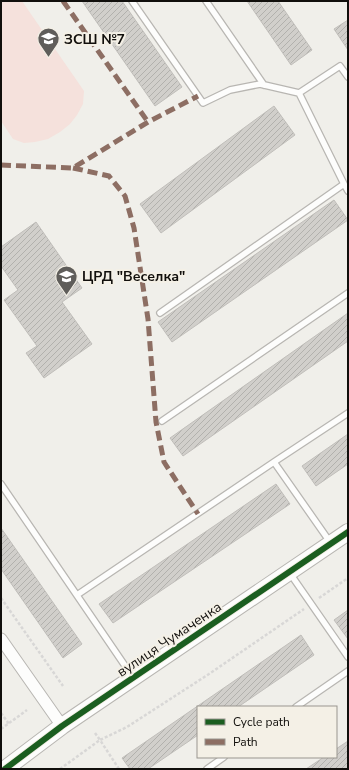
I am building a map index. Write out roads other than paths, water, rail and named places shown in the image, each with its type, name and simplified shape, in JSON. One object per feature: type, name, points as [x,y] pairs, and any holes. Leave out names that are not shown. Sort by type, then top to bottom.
[{"type":"street","name":"вулиця Чумаченка","points":[[5,769],[62,726],[348,532]]},
{"type":"street","points":[[1,639],[62,726]]},
{"type":"lane","points":[[132,1],[203,103],[230,90],[260,84],[299,93],[340,66],[348,77]]},
{"type":"lane","points":[[206,1],[264,85]]},
{"type":"lane","points":[[299,93],[348,191]]},
{"type":"lane","points":[[160,313],[344,184]]},
{"type":"lane","points":[[162,422],[348,292]]},
{"type":"lane","points":[[77,595],[348,413]]},
{"type":"lane","points":[[274,462],[331,544]]},
{"type":"lane","points":[[1,484],[134,678]]},
{"type":"lane","points":[[289,572],[348,657]]},
{"type":"lane","points":[[297,706],[348,671]]},
{"type":"lane","points":[[207,769],[223,758]]},
{"type":"place","name":"ЗСШ №7","points":[[49,58]]},
{"type":"place","name":"ЦРД \"Веселка\"","points":[[67,296]]}]
